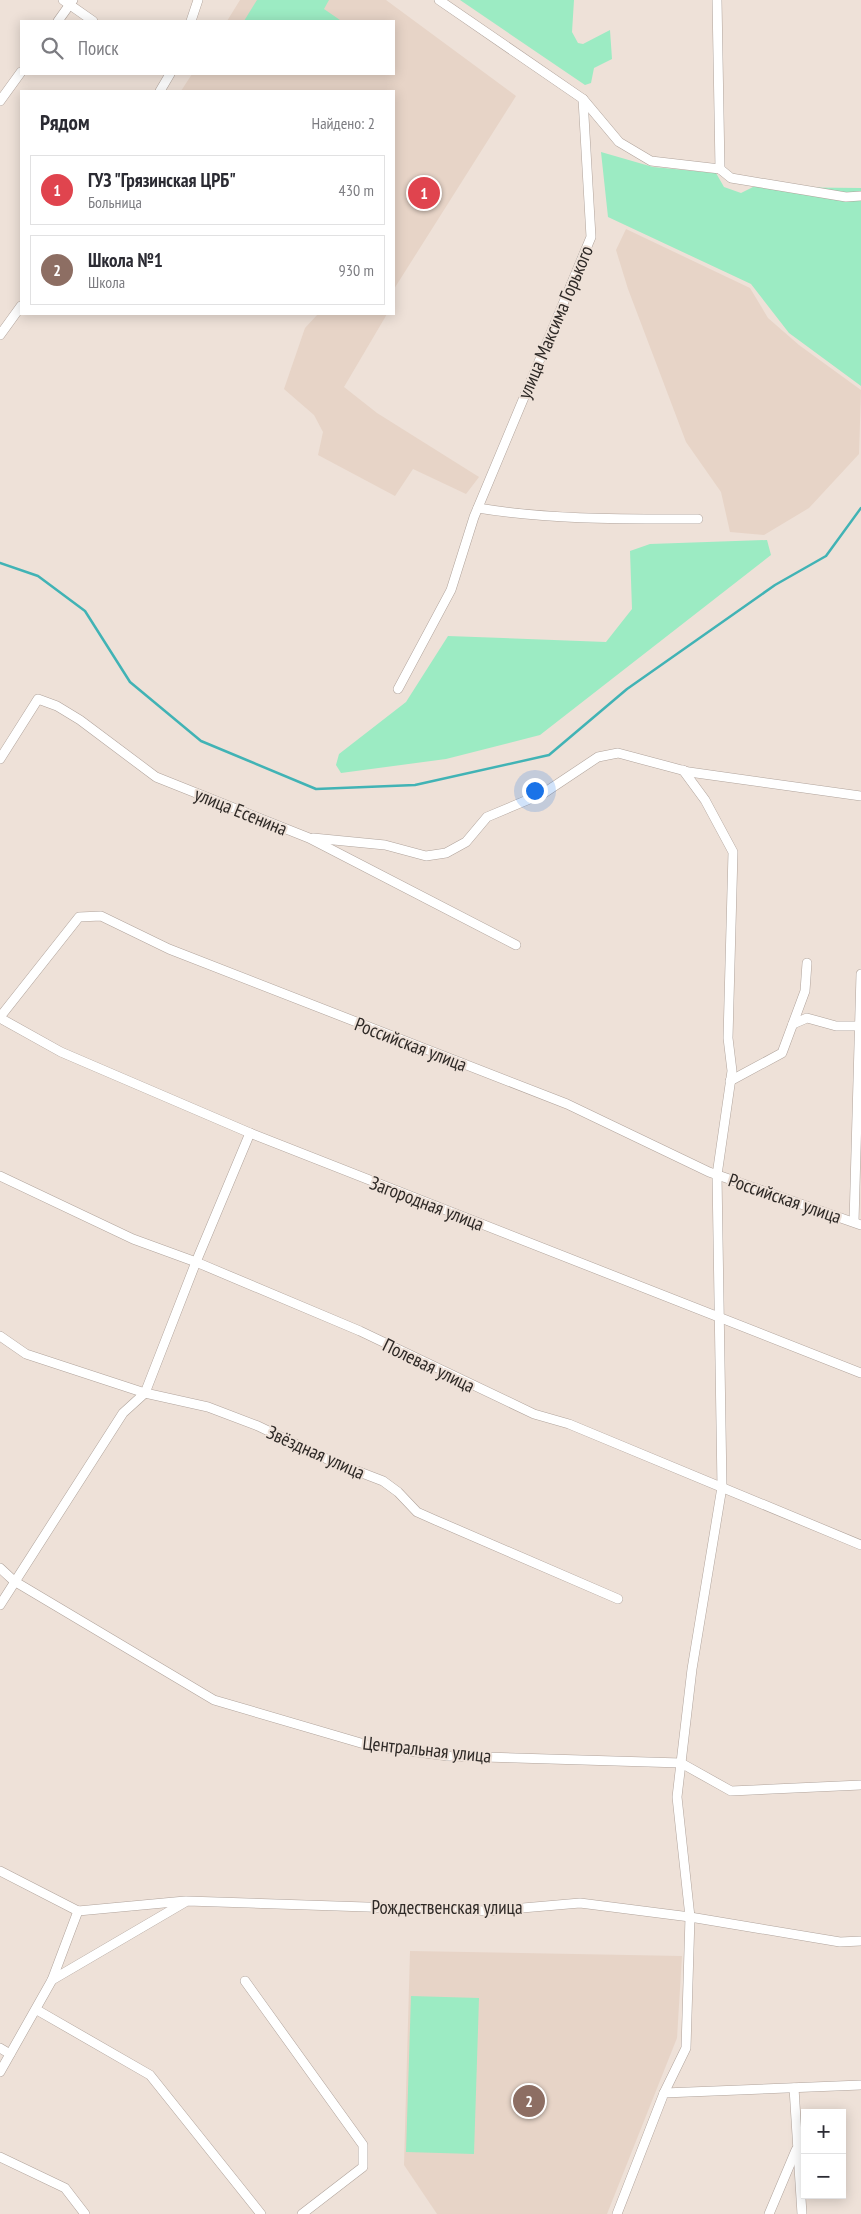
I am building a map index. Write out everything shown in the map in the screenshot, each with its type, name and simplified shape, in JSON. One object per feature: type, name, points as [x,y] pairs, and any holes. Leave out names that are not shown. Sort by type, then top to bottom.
[{"type":"street","points":[[191,20],[198,0]]},
{"type":"street","points":[[439,0],[583,99],[619,142],[651,161],[720,169],[731,178],[846,197],[861,196]]},
{"type":"street","points":[[718,0],[720,169]]},
{"type":"street","points":[[59,20],[69,2],[92,20]]},
{"type":"street","points":[[0,101],[20,73]]},
{"type":"street","points":[[161,90],[169,75]]},
{"type":"street","name":"улица Максима Горького","points":[[398,689],[451,590],[478,508],[591,237],[583,99]]},
{"type":"street","points":[[0,335],[20,307]]},
{"type":"street","points":[[478,508],[509,513],[608,518],[698,519]]},
{"type":"street","name":"улица Есенина","points":[[0,759],[38,699],[57,706],[80,720],[156,777],[308,838],[516,945]]},
{"type":"street","points":[[308,838],[385,845],[426,856],[439,854],[466,842],[487,817],[544,793],[598,757],[618,752],[683,770],[861,796]]},
{"type":"street","points":[[617,2214],[664,2093],[686,2048],[690,1917],[677,1797],[692,1669],[722,1488],[717,1175],[730,1081],[729,991],[733,852],[705,800],[683,770]]},
{"type":"street","name":"Российская улица","points":[[0,1018],[79,917],[101,916],[169,949],[567,1104],[717,1175],[857,1223]]},
{"type":"street","points":[[730,1081],[782,1053],[806,990],[807,964]]},
{"type":"street","points":[[857,1223],[861,974]]},
{"type":"street","name":"Загородная улица","points":[[0,1018],[61,1052],[250,1133],[861,1373]]},
{"type":"street","points":[[793,1024],[807,1018],[836,1026],[860,1026]]},
{"type":"street","points":[[0,1605],[123,1412],[145,1393],[196,1262],[250,1133]]},
{"type":"street","name":"Полевая улица","points":[[0,1176],[133,1239],[196,1262],[360,1331],[534,1414],[569,1424],[861,1545]]},
{"type":"street","name":"Звёздная улица","points":[[0,1336],[26,1354],[145,1393],[208,1407],[258,1426],[331,1461],[383,1481],[398,1492],[417,1512],[618,1599]]},
{"type":"street","name":"Центральная улица","points":[[0,1568],[14,1581],[214,1700],[371,1746],[448,1756],[681,1763],[731,1791],[861,1785]]},
{"type":"street","points":[[0,1871],[78,1911],[52,1980],[0,2072]]},
{"type":"street","points":[[52,1980],[187,1901]]},
{"type":"street","name":"Рождественская улица","points":[[78,1911],[187,1901],[487,1911],[580,1903],[690,1917],[840,1942],[861,1941]]},
{"type":"street","points":[[245,1981],[363,2145],[363,2167],[302,2214]]},
{"type":"street","points":[[36,2010],[150,2075],[261,2214]]},
{"type":"street","points":[[0,2048],[10,2054]]},
{"type":"street","points":[[664,2093],[861,2085]]},
{"type":"street","points":[[794,2088],[802,2214]]},
{"type":"street","points":[[770,2214],[798,2146]]},
{"type":"street","points":[[0,2157],[65,2188],[85,2214]]},
{"type":"shaded area","points":[[240,0],[386,0],[516,96],[395,287],[395,90],[182,90],[191,75],[395,75],[395,20],[228,20]]},
{"type":"shaded area","points":[[626,229],[750,288],[768,318],[799,345],[861,390],[859,454],[809,508],[764,535],[730,532],[721,492],[686,442],[628,289],[616,250]]},
{"type":"shaded area","points":[[317,315],[386,315],[344,387],[377,413],[479,477],[466,494],[413,469],[395,496],[318,455],[323,432],[314,415],[284,389],[305,328]]},
{"type":"shaded area","points":[[410,1951],[682,1956],[677,2038],[607,2214],[437,2214],[404,2165]]},
{"type":"green space","points":[[257,0],[329,0],[324,9],[340,20],[245,20]]},
{"type":"green space","points":[[460,0],[574,0],[572,32],[578,43],[583,44],[610,30],[612,59],[594,68],[591,83],[585,85]]},
{"type":"green space","points":[[601,152],[653,167],[716,173],[724,187],[741,193],[753,187],[861,188],[861,386],[789,333],[751,284],[608,217]]},
{"type":"green space","points":[[767,540],[771,555],[540,735],[446,759],[341,773],[336,765],[339,754],[406,702],[448,636],[606,642],[632,609],[630,551],[650,544]]},
{"type":"green space","points":[[411,1996],[479,1998],[474,2154],[406,2152]]},
{"type":"waterway","points":[[0,563],[38,576],[85,611],[130,682],[201,741],[316,789],[415,785],[549,755],[627,689],[775,585],[826,556],[861,508]]},
{"type":"place","name":"ГУЗ \"Грязинская ЦРБ\"","points":[[424,193]]},
{"type":"place","name":"Школа №1","points":[[529,2101]]}]
